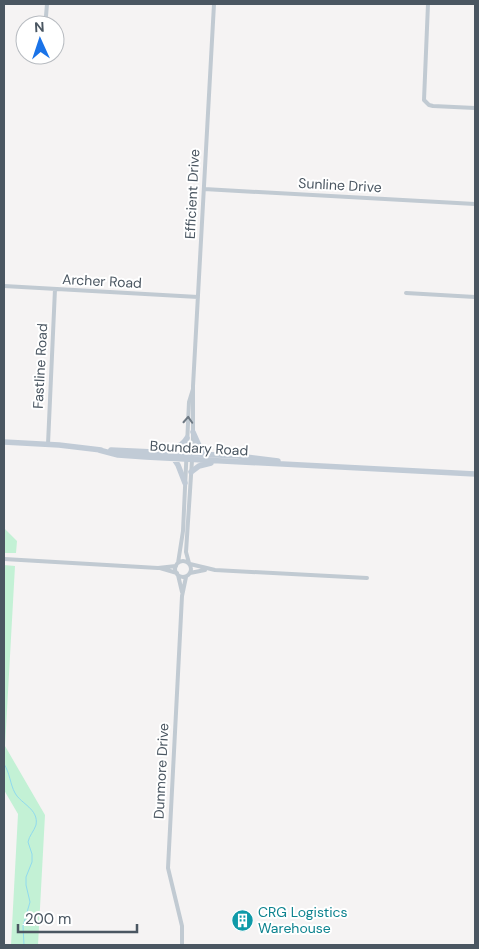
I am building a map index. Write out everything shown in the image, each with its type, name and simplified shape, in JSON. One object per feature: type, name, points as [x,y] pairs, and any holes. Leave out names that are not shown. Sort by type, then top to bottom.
[{"type":"main road","points":[[193,432],[201,450],[207,454]]},
{"type":"main road","points":[[150,452],[179,447],[187,438]]},
{"type":"main road","name":"Boundary Road","points":[[4,442],[150,452],[223,461],[475,474]]},
{"type":"main road","name":"Boundary Road","points":[[99,450],[118,455],[174,459],[207,454],[238,456],[298,464]]},
{"type":"main road","points":[[174,459],[185,483]]},
{"type":"main road","points":[[191,472],[206,464],[223,461]]},
{"type":"street","name":"Efficient Drive","points":[[189,457],[193,432],[198,298],[214,4]]},
{"type":"street","points":[[428,4],[424,100],[433,106],[475,108]]},
{"type":"street","name":"Sunline Drive","points":[[204,189],[475,204]]},
{"type":"street","name":"Archer Road","points":[[4,286],[198,298]]},
{"type":"street","name":"Fastline Road","points":[[48,444],[55,289]]},
{"type":"street","points":[[406,294],[475,297]]},
{"type":"street","name":"Efficient Drive","points":[[189,457],[187,438],[189,402],[194,386]]},
{"type":"street","points":[[189,457],[191,472],[186,552],[191,568],[190,573]]},
{"type":"street","points":[[177,574],[189,457]]},
{"type":"street","points":[[4,559],[158,568],[186,577],[190,573],[215,570],[368,578]]},
{"type":"street","points":[[158,568],[184,561],[215,570]]},
{"type":"street","name":"Dunmore Drive","points":[[177,574],[182,596]]},
{"type":"street","name":"Dunmore Drive","points":[[182,945],[182,926],[168,868],[182,596],[186,577]]},
{"type":"green space","points":[[4,528],[17,541],[16,553],[4,553]]},
{"type":"green space","points":[[4,565],[15,566],[5,746],[45,815],[38,945],[11,945],[18,814],[4,790]]},
{"type":"waterway","points":[[4,540],[4,552]]},
{"type":"waterway","points":[[4,567],[4,573]]},
{"type":"waterway","points":[[4,764],[15,793],[32,811],[36,819],[36,825],[28,842],[32,854],[32,862],[26,877],[30,902],[23,926],[24,945]]},
{"type":"place","name":"CRG Logistics Warehouse","points":[[242,920]]}]
